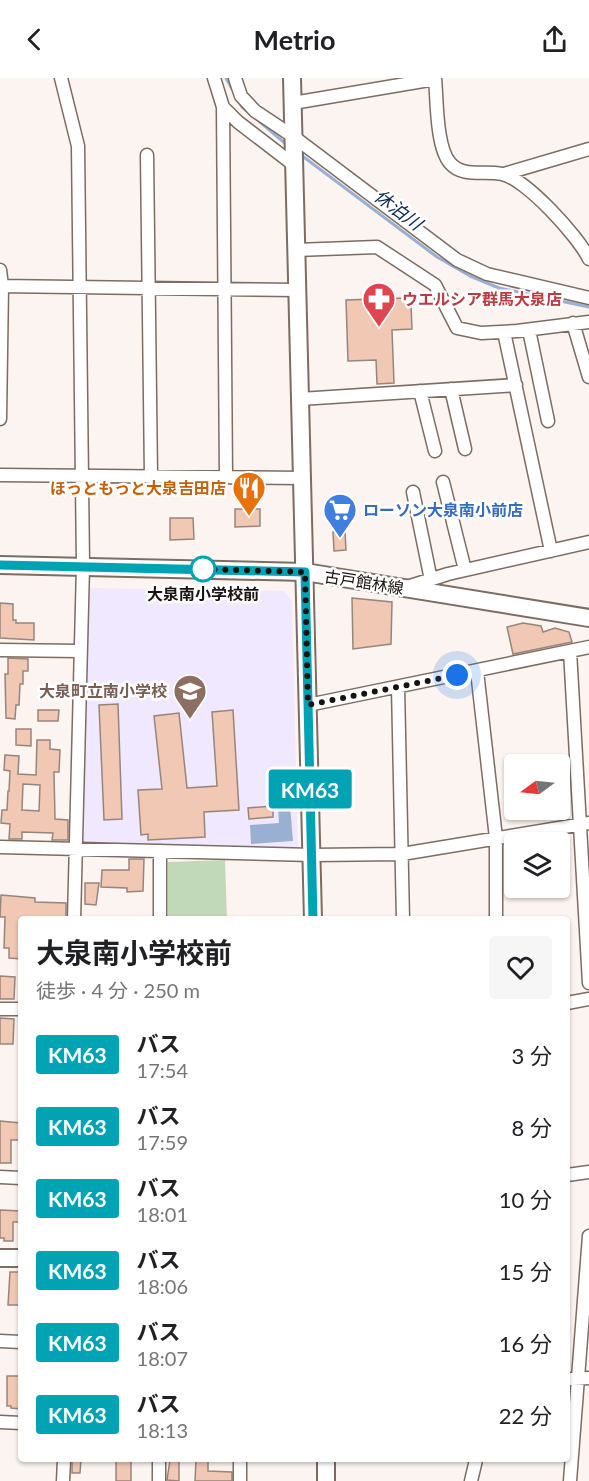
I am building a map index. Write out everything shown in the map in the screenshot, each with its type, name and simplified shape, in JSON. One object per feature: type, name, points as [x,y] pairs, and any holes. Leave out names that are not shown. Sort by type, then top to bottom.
[{"type":"street","points":[[61,78],[78,146],[83,566],[75,916]]},
{"type":"street","points":[[214,78],[224,107],[226,477]]},
{"type":"street","points":[[235,78],[241,96],[294,151]]},
{"type":"street","points":[[0,565],[305,572],[292,78]]},
{"type":"street","points":[[293,103],[435,79],[443,151],[450,163],[463,172],[504,174],[589,149]]},
{"type":"street","points":[[224,107],[238,122],[294,151],[457,260],[487,274],[589,298]]},
{"type":"street","points":[[147,155],[150,477]]},
{"type":"street","points":[[504,174],[522,184],[542,202],[589,259]]},
{"type":"street","points":[[296,250],[377,247],[435,285],[457,328],[481,333],[504,332],[589,322]]},
{"type":"street","points":[[0,270],[0,419]]},
{"type":"street","points":[[1,286],[298,290]]},
{"type":"street","points":[[573,323],[589,377]]},
{"type":"street","points":[[529,330],[548,421]]},
{"type":"street","points":[[504,332],[551,551]]},
{"type":"street","points":[[300,399],[516,385]]},
{"type":"street","points":[[452,389],[465,449]]},
{"type":"street","points":[[420,391],[435,451]]},
{"type":"street","points":[[0,475],[303,478]]},
{"type":"street","points":[[443,482],[465,570]]},
{"type":"street","points":[[413,492],[431,580]]},
{"type":"street","points":[[403,589],[465,570],[589,542]]},
{"type":"street","name":"古戸館林線","points":[[313,916],[305,572],[589,618]]},
{"type":"street","points":[[308,705],[589,647]]},
{"type":"street","points":[[0,650],[80,651]]},
{"type":"street","points":[[570,651],[584,823],[589,983]]},
{"type":"street","points":[[477,670],[496,838],[496,916]]},
{"type":"street","points":[[398,687],[403,916]]},
{"type":"street","points":[[0,847],[312,855],[402,854],[584,823]]},
{"type":"street","points":[[160,851],[160,916]]},
{"type":"street","points":[[570,1002],[589,999]]},
{"type":"street","points":[[0,1009],[18,1009]]},
{"type":"street","points":[[570,1175],[589,1172]]},
{"type":"street","points":[[0,1177],[18,1178]]},
{"type":"street","points":[[570,1481],[587,1303],[589,1236]]},
{"type":"street","points":[[0,1258],[18,1258]]},
{"type":"street","points":[[0,1341],[18,1342]]},
{"type":"street","points":[[0,1422],[18,1423]]},
{"type":"street","points":[[63,1481],[64,1462]]},
{"type":"street","points":[[159,1462],[159,1481]]},
{"type":"street","points":[[240,1462],[240,1481]]},
{"type":"street","points":[[326,1462],[326,1481]]},
{"type":"street","points":[[471,1481],[476,1462]]},
{"type":"shaded area","name":"大泉町立南小学校","points":[[88,588],[284,591],[292,601],[298,848],[86,844],[81,839]]},
{"type":"green space","points":[[225,860],[227,916],[168,916],[168,862]]},
{"type":"water","points":[[290,806],[293,841],[251,844],[250,825],[279,823],[278,807]]},
{"type":"building","points":[[404,298],[405,305],[411,305],[412,329],[392,330],[394,383],[377,384],[376,360],[348,361],[346,300]]},
{"type":"building","points":[[235,509],[260,509],[260,526],[235,527]]},
{"type":"building","points":[[170,518],[193,518],[194,539],[170,540]]},
{"type":"building","points":[[345,531],[346,550],[334,551],[333,532]]},
{"type":"building","points":[[352,598],[392,602],[391,644],[353,649]]},
{"type":"building","points":[[0,603],[13,604],[13,620],[16,620],[16,623],[34,623],[34,640],[0,638]]},
{"type":"building","points":[[523,623],[541,626],[543,632],[555,628],[569,632],[572,642],[513,654],[507,627]]},
{"type":"building","points":[[8,658],[28,659],[28,671],[23,671],[23,684],[20,684],[19,705],[16,705],[15,719],[6,718],[5,674],[8,674]]},
{"type":"building","points":[[118,704],[122,819],[104,820],[99,705]]},
{"type":"building","points":[[38,710],[59,710],[58,721],[38,721]]},
{"type":"building","points":[[233,710],[239,810],[204,812],[205,837],[148,840],[148,834],[141,835],[138,790],[162,789],[154,716],[179,713],[187,788],[217,786],[212,712]]},
{"type":"building","points":[[16,729],[31,729],[31,746],[16,745]]},
{"type":"building","points":[[37,740],[50,740],[50,749],[60,750],[59,772],[54,772],[55,819],[68,820],[68,840],[52,840],[53,833],[22,832],[22,839],[9,839],[10,824],[1,823],[2,810],[7,810],[9,791],[10,771],[4,770],[5,755],[19,756],[18,774],[36,775]],"holes":[[[23,784],[40,785],[39,811],[22,810]]]},
{"type":"building","points":[[273,806],[273,817],[249,819],[248,808]]},
{"type":"building","points":[[129,859],[144,859],[143,891],[127,892],[127,888],[101,887],[102,870],[129,870]]},
{"type":"building","points":[[85,883],[99,883],[96,905],[85,904]]},
{"type":"building","points":[[1,895],[35,898],[35,902],[66,903],[66,916],[18,916],[18,959],[9,958],[9,948],[4,948],[5,917],[0,917]]},
{"type":"building","points":[[0,976],[15,977],[14,999],[0,999]]},
{"type":"building","points":[[0,1018],[14,1019],[13,1044],[0,1044]]},
{"type":"building","points":[[0,1121],[18,1123],[18,1140],[11,1140],[11,1163],[0,1163]]},
{"type":"building","points":[[0,1210],[18,1211],[18,1222],[13,1222],[13,1241],[4,1241],[4,1238],[0,1238]]},
{"type":"building","points":[[10,1272],[18,1272],[18,1305],[8,1305]]},
{"type":"building","points":[[7,1376],[18,1376],[18,1409],[7,1406]]},
{"type":"building","points":[[72,1462],[81,1462],[80,1473],[72,1473]]},
{"type":"building","points":[[116,1462],[131,1462],[131,1481],[116,1481]]},
{"type":"building","points":[[170,1462],[179,1462],[179,1481],[167,1480]]},
{"type":"building","points":[[196,1462],[208,1462],[208,1471],[232,1472],[232,1481],[195,1481]]},
{"type":"waterway","name":"休泊川","points":[[226,78],[242,107],[286,144]]},
{"type":"waterway","name":"休泊川","points":[[301,155],[437,257],[470,276],[499,288],[589,307]]},
{"type":"bus line","name":"KM63","points":[[0,565],[305,572],[313,916]]},
{"type":"place","name":"ウエルシア群馬大泉店","points":[[379,328]]},
{"type":"place","name":"ほっともっと大泉吉田店","points":[[249,517]]},
{"type":"place","name":"ローソン大泉南小前店","points":[[340,539]]},
{"type":"place","name":"大泉南小学校前","points":[[203,569]]},
{"type":"place","name":"大泉町立南小学校","points":[[190,720]]},
{"type":"route","points":[[203,569],[198,569],[305,572],[308,705],[457,675]]}]
